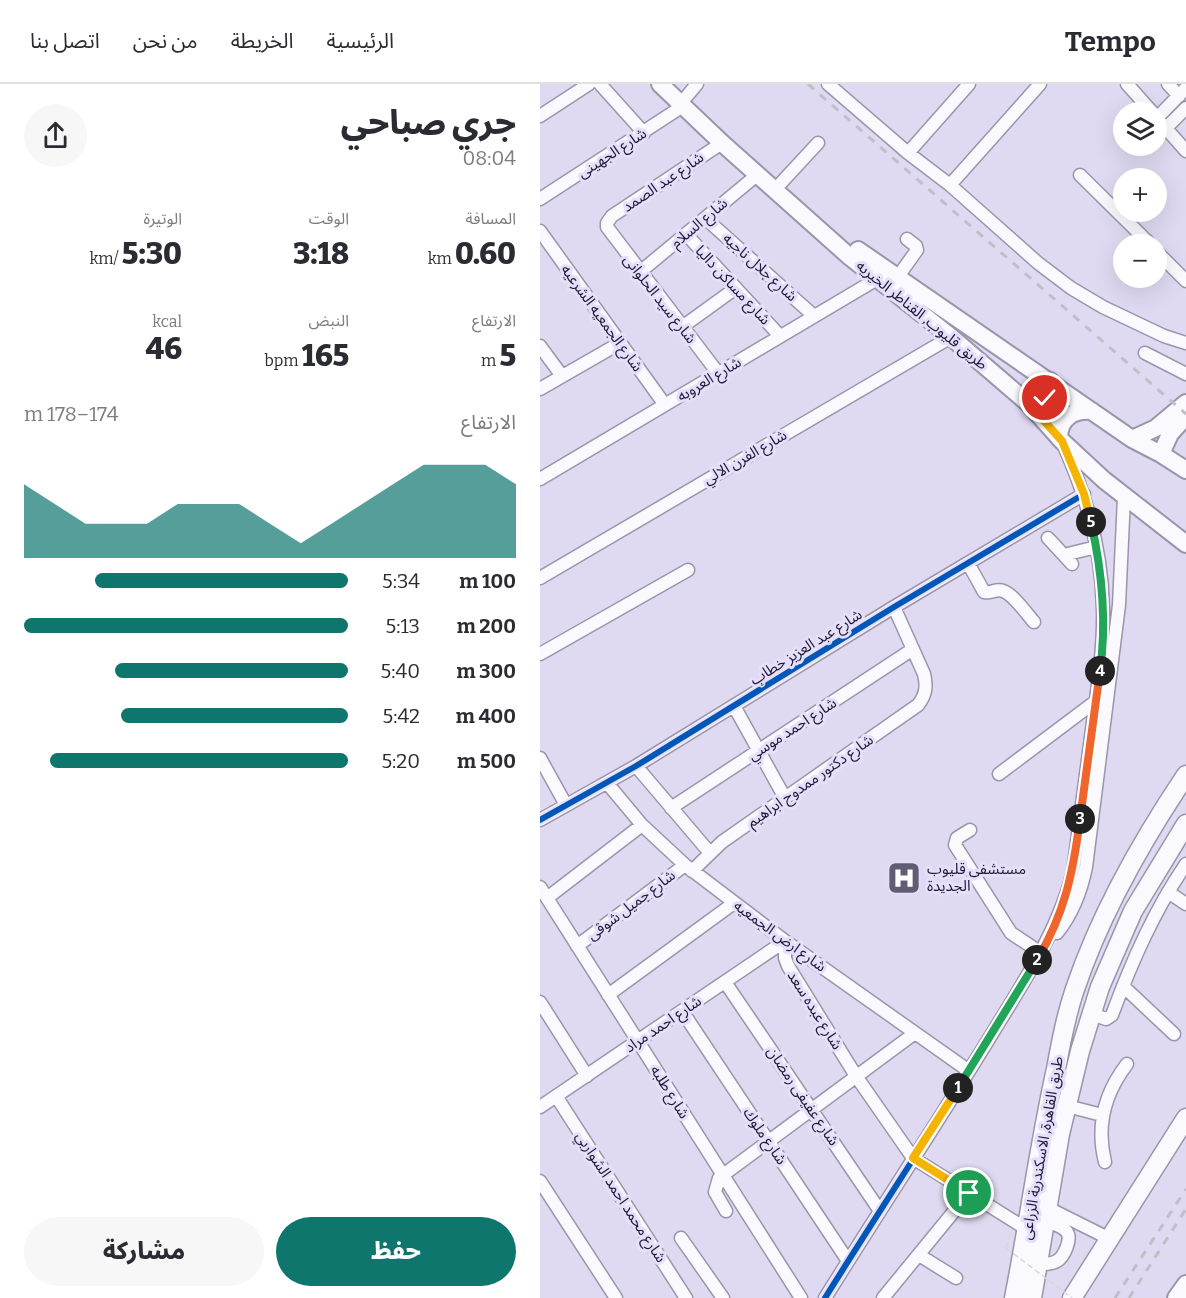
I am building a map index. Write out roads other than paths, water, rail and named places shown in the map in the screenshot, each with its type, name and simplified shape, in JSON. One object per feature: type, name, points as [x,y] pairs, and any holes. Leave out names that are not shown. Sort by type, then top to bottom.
[{"type":"highway","name":"طريق القاهرة, الاسكندرية الزراعى","points":[[1014,1298],[1019,1231],[1075,990],[1095,937],[1129,866],[1186,775]]},
{"type":"highway","name":"طريق القاهرة, الاسكندرية الزراعى","points":[[1032,1298],[1060,1134],[1080,1051],[1092,1014],[1118,943],[1149,882],[1186,824]]},
{"type":"highway","points":[[1072,1298],[1186,1118]]},
{"type":"main road","name":"طريق قليوب, القناطر الخيريه","points":[[660,84],[689,95],[722,142],[758,175],[878,279],[951,337],[1029,404],[1060,440],[1124,497],[1186,544]]},
{"type":"main road","name":"طريق قليوب, القناطر الخيريه","points":[[675,84],[851,244],[1132,439],[1161,454],[1186,471]]},
{"type":"main road","points":[[1029,404],[1038,403],[1045,398],[1050,390],[1050,381]]},
{"type":"main road","points":[[1132,439],[1156,428],[1186,403]]},
{"type":"main road","points":[[1060,440],[1061,424],[1071,414],[1084,410],[1092,411]]},
{"type":"main road","points":[[1161,454],[1170,435],[1186,416]]},
{"type":"street","points":[[540,116],[589,84]]},
{"type":"street","points":[[600,84],[644,132]]},
{"type":"street","points":[[828,84],[908,153],[950,185],[1038,263],[1071,288],[1133,322],[1186,343]]},
{"type":"street","points":[[908,153],[969,84]]},
{"type":"street","points":[[950,185],[1040,84]]},
{"type":"street","points":[[1127,84],[1143,102]]},
{"type":"street","points":[[1167,108],[1182,92],[1168,84]]},
{"type":"street","name":"شارع الجهينى","points":[[540,199],[644,132],[689,95]]},
{"type":"street","points":[[1167,127],[1186,108]]},
{"type":"street","points":[[1167,129],[1186,150]]},
{"type":"street","name":"شارع عبد الصمد","points":[[607,223],[612,216],[722,142]]},
{"type":"street","points":[[782,183],[818,142]]},
{"type":"street","name":"شارع السلام","points":[[640,272],[758,175]]},
{"type":"street","points":[[1080,175],[1140,234]]},
{"type":"street","name":"شارع جلال ناجيه","points":[[705,218],[814,316]]},
{"type":"street","name":"شارع سيد الحلوانى","points":[[607,223],[608,231],[718,373]]},
{"type":"street","name":"شارع الجمعيه الشرعيه","points":[[540,231],[665,405]]},
{"type":"street","name":"شارع مساكن داليا","points":[[686,234],[780,336]]},
{"type":"street","points":[[897,278],[917,250],[907,238]]},
{"type":"street","points":[[1167,262],[1186,281]]},
{"type":"street","name":"شارع العروبه","points":[[540,479],[878,279]]},
{"type":"street","points":[[682,327],[736,288]]},
{"type":"street","name":"شارع الفرن الالي","points":[[540,578],[951,337]]},
{"type":"street","points":[[540,388],[620,342]]},
{"type":"street","points":[[540,346],[562,376]]},
{"type":"street","points":[[1145,353],[1186,374]]},
{"type":"street","points":[[1041,953],[1062,909],[1073,872],[1103,649],[1103,608],[1096,547],[1084,494],[1060,440]]},
{"type":"street","name":"شارع عبد العزيز خطاب","points":[[540,820],[636,766],[894,607],[1084,494]]},
{"type":"street","points":[[825,1298],[1041,953],[1074,909],[1082,889],[1119,605],[1124,497]]},
{"type":"street","points":[[1048,538],[1068,559],[1096,547]]},
{"type":"street","points":[[968,563],[984,592],[998,590],[1005,592],[1034,622]]},
{"type":"street","points":[[540,654],[688,570]]},
{"type":"street","points":[[894,607],[913,649]]},
{"type":"street","name":"شارع دكتور ممدوح ابراهيم","points":[[688,868],[918,705],[926,690],[924,674],[913,649]]},
{"type":"street","name":"شارع احمد موسي","points":[[671,808],[913,649]]},
{"type":"street","points":[[999,774],[1096,701]]},
{"type":"street","points":[[734,706],[785,798]]},
{"type":"street","points":[[540,758],[566,805]]},
{"type":"street","points":[[636,766],[710,853]]},
{"type":"street","name":"شارع ارض الجمعيه","points":[[607,783],[642,825],[688,868],[785,941],[969,1071]]},
{"type":"street","points":[[547,898],[642,825]]},
{"type":"street","points":[[970,830],[957,838],[955,845],[1011,933],[1041,953]]},
{"type":"street","points":[[1092,1014],[1106,1019],[1110,1017],[1154,916],[1186,864]]},
{"type":"street","name":"شارع جميل شوقى","points":[[577,946],[688,868]]},
{"type":"street","name":"شارع طلبه","points":[[540,886],[801,1298]]},
{"type":"street","points":[[1168,892],[1186,904]]},
{"type":"street","points":[[608,995],[734,903]]},
{"type":"street","name":"شارع احمد مراد","points":[[541,1105],[785,941]]},
{"type":"street","name":"شارع عبده سعد","points":[[785,941],[784,949],[788,966],[856,1076],[913,1158]]},
{"type":"street","name":"شارع عفيفى رمضان","points":[[725,982],[880,1211]]},
{"type":"street","points":[[1123,986],[1174,1034]]},
{"type":"street","points":[[540,1002],[586,1076]]},
{"type":"street","name":"شارع ملوك","points":[[682,1011],[848,1261]]},
{"type":"street","points":[[726,1211],[715,1191],[716,1182],[723,1175],[915,1033]]},
{"type":"street","points":[[1105,1162],[1101,1139],[1102,1115],[1111,1088],[1127,1064]]},
{"type":"street","name":"شارع محمد احمد الشواربي","points":[[556,1096],[686,1298]]},
{"type":"street","points":[[1068,1106],[1102,1115]]},
{"type":"street","points":[[913,1158],[969,1193],[1019,1231]]},
{"type":"street","points":[[540,1181],[616,1298]]},
{"type":"street","points":[[883,1298],[969,1193]]},
{"type":"street","points":[[1047,1215],[1110,1239]]},
{"type":"street","points":[[1038,1265],[1058,1261],[1063,1256],[1069,1239],[1065,1230],[1047,1215]]},
{"type":"street","points":[[681,1238],[723,1298]]},
{"type":"street","points":[[919,1255],[956,1278]]},
{"type":"railway","points":[[808,84],[1186,414]]},
{"type":"railway","points":[[1115,1298],[1186,1189]]},
{"type":"railway","points":[[1129,1298],[1186,1209]]},
{"type":"place","name":"مستشفى قليوب الجديدة","points":[[904,878]]}]
